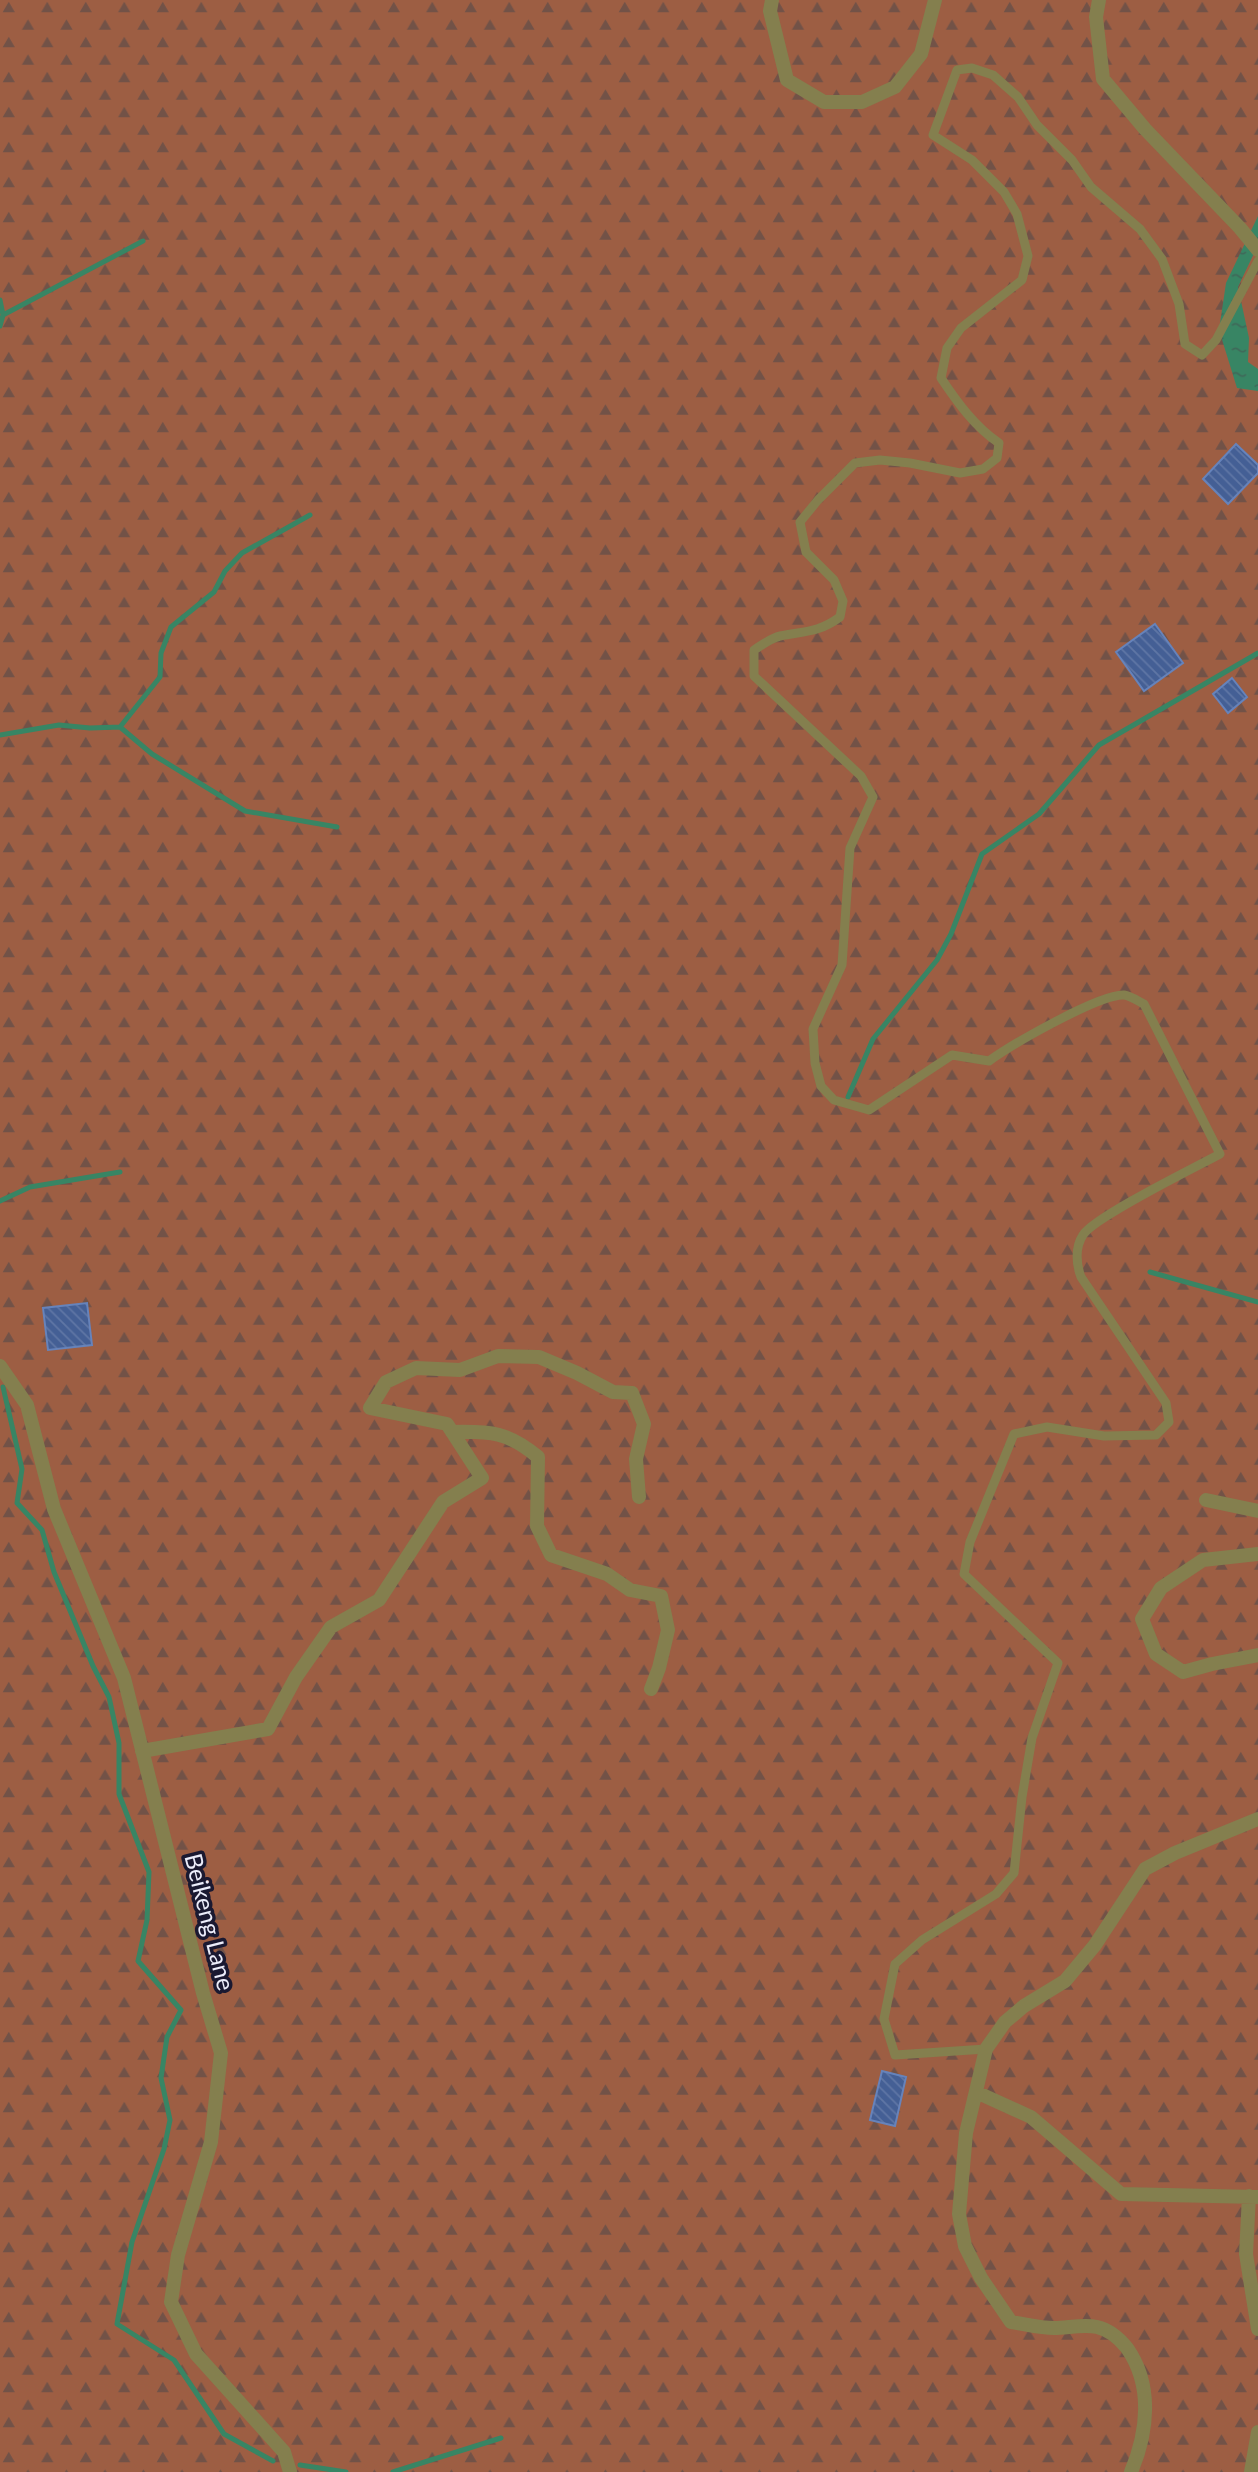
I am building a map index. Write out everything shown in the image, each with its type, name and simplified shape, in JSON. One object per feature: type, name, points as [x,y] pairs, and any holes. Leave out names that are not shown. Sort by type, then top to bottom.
[{"type":"street","points":[[772,0],[770,11],[787,80],[824,102],[862,102],[895,87],[921,54],[935,0]]},
{"type":"street","points":[[1099,0],[1096,17],[1103,79],[1145,130],[1258,250]]},
{"type":"street","points":[[142,1751],[268,1729],[296,1677],[331,1627],[379,1600],[443,1502],[482,1478],[447,1424],[370,1408],[386,1382],[416,1368],[460,1370],[498,1356],[538,1357],[613,1392],[632,1393],[644,1424],[636,1459],[639,1497]]},
{"type":"street","name":"Beikeng Lane","points":[[0,1366],[27,1405],[54,1509],[124,1678],[203,1993],[221,2053],[211,2142],[178,2255],[171,2302],[196,2354],[284,2452],[290,2472]]},
{"type":"street","points":[[452,1432],[483,1431],[517,1440],[538,1457],[537,1526],[551,1555],[607,1574],[630,1590],[661,1596],[668,1630],[651,1689]]},
{"type":"street","points":[[1206,1500],[1258,1511]]},
{"type":"street","points":[[1258,1554],[1203,1560],[1161,1588],[1142,1619],[1156,1654],[1183,1672],[1258,1655]]},
{"type":"street","points":[[1131,2472],[1138,2457],[1145,2417],[1144,2385],[1132,2355],[1118,2336],[1096,2327],[1051,2328],[1011,2322],[981,2278],[965,2246],[959,2214],[966,2133],[986,2049],[1005,2022],[1024,2006],[1065,1981],[1095,1945],[1144,1869],[1175,1853],[1258,1819]]},
{"type":"street","points":[[976,2092],[1031,2117],[1121,2194],[1253,2197],[1246,2254],[1258,2329]]},
{"type":"street","points":[[1251,2472],[1258,2432]]},
{"type":"lane","points":[[986,2049],[895,2055],[884,2019],[895,1964],[922,1940],[965,1910],[996,1894],[1014,1873],[1022,1797],[1032,1738],[1058,1663],[964,1574],[970,1542],[1014,1434],[1047,1427],[1104,1436],[1156,1436],[1169,1422],[1166,1403],[1087,1287],[1076,1262],[1083,1234],[1109,1214],[1220,1154],[1144,1004],[1126,995],[1105,998],[1013,1045],[989,1062],[952,1055],[869,1111],[834,1100],[821,1086],[815,1063],[813,1029],[842,965],[850,848],[873,797],[861,776],[754,676],[754,650],[777,637],[824,628],[840,617],[842,601],[834,580],[806,552],[800,522],[818,499],[855,463],[880,460],[960,472],[983,469],[997,458],[999,443],[984,433],[953,397],[941,378],[947,348],[961,328],[1022,279],[1028,256],[1017,214],[1004,192],[972,160],[933,135],[957,70],[972,68],[993,75],[1018,97],[1037,125],[1072,160],[1091,187],[1140,229],[1161,259],[1179,304],[1185,344],[1202,355],[1216,340],[1258,261]]},
{"type":"green space","points":[[0,0],[1258,0],[1258,2472],[0,2472]]},
{"type":"water","points":[[1258,216],[1258,245],[1238,287],[1249,338],[1248,362],[1258,369],[1258,391],[1237,388],[1219,330],[1226,283]]},
{"type":"building","points":[[1236,444],[1258,465],[1258,473],[1228,504],[1203,479]]},
{"type":"building","points":[[1155,624],[1183,663],[1144,691],[1116,652]]},
{"type":"building","points":[[1232,678],[1247,697],[1228,713],[1213,694]]},
{"type":"building","points":[[87,1303],[92,1345],[48,1350],[43,1308]]},
{"type":"building","points":[[882,2071],[906,2077],[895,2126],[870,2120]]},
{"type":"waterway","points":[[0,326],[3,315],[143,241]]},
{"type":"waterway","points":[[0,300],[3,315]]},
{"type":"waterway","points":[[0,735],[59,725],[120,727],[160,677],[161,653],[171,627],[214,592],[225,571],[242,553],[310,515]]},
{"type":"waterway","points":[[848,1097],[873,1039],[937,960],[951,934],[982,854],[1039,814],[1099,745],[1258,653]]},
{"type":"waterway","points":[[120,727],[152,754],[245,811],[337,827]]},
{"type":"waterway","points":[[0,1201],[30,1187],[120,1172]]},
{"type":"waterway","points":[[1150,1272],[1258,1302]]},
{"type":"waterway","points":[[3,1387],[22,1469],[17,1503],[42,1530],[54,1572],[93,1666],[109,1697],[119,1743],[119,1794],[149,1872],[147,1920],[138,1961],[181,2010],[167,2037],[161,2078],[170,2120],[164,2149],[132,2242],[117,2324],[174,2360],[224,2434],[273,2461]]},
{"type":"waterway","points":[[393,2472],[501,2438]]},
{"type":"waterway","points":[[300,2465],[346,2472]]}]
